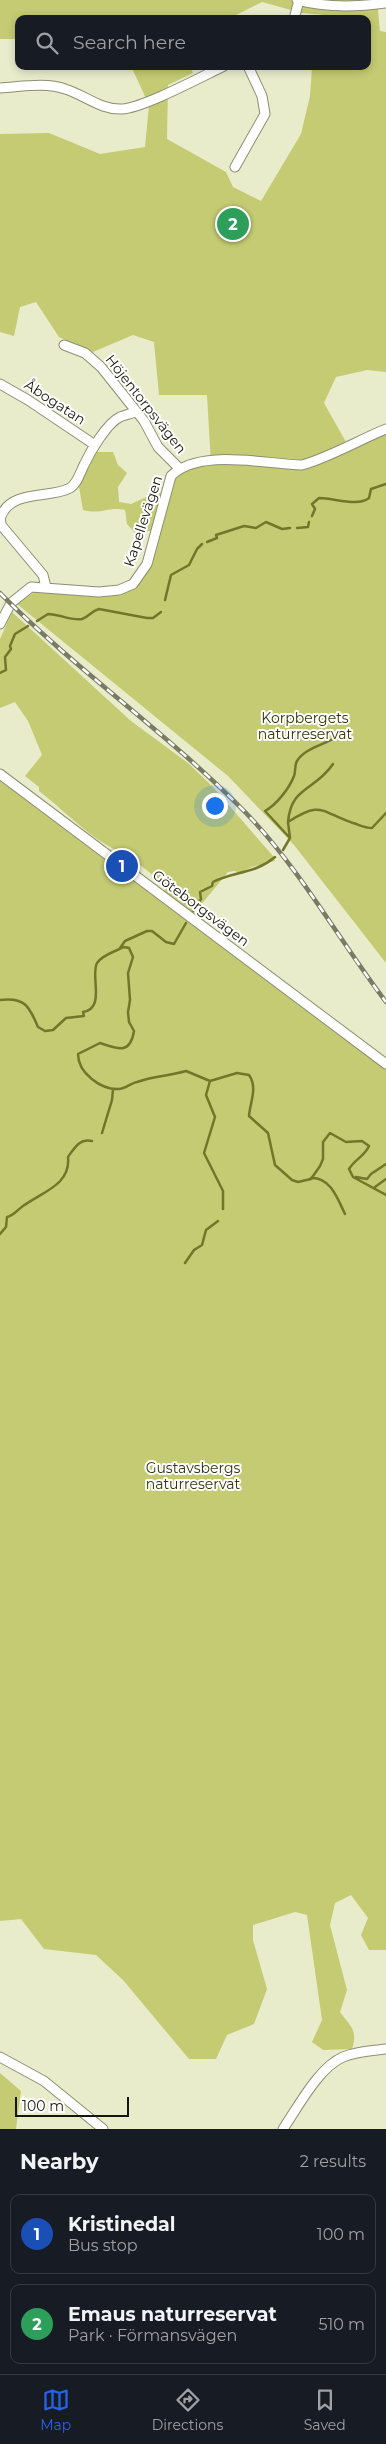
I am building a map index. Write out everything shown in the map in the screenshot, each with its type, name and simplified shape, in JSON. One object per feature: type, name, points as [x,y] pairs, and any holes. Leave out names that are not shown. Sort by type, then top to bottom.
[{"type":"street","points":[[295,15],[298,0],[310,4],[386,3]]},
{"type":"street","points":[[0,88],[45,86],[64,88],[95,104],[122,109],[153,99],[215,70]]},
{"type":"street","points":[[235,167],[265,114],[262,96],[250,70]]},
{"type":"street","name":"Höjentorpsvägen","points":[[64,344],[85,353],[101,367],[144,421],[158,447],[179,468]]},
{"type":"street","name":"Åbogatan","points":[[0,384],[95,445]]},
{"type":"street","points":[[46,586],[43,575],[1,525],[1,515],[7,506],[21,499],[71,488],[95,445],[119,417],[135,412]]},
{"type":"street","name":"Kapellevägen","points":[[0,624],[11,603],[31,587],[46,586],[99,592],[118,590],[137,581],[147,564],[171,476],[179,468],[202,460],[302,465],[314,462],[350,443],[386,429]]},
{"type":"street","name":"Göteborgsvägen","points":[[0,774],[386,1064]]},
{"type":"street","points":[[283,2129],[313,2085],[333,2063],[351,2054],[386,2049]]},
{"type":"street","points":[[0,2057],[57,2090],[104,2129]]},
{"type":"green space","name":"Korpbergets naturreservat","points":[[0,0],[386,0],[381,2],[378,10],[380,31],[386,32],[386,372],[367,370],[336,377],[324,403],[346,442],[305,461],[241,457],[234,464],[289,468],[386,431],[386,963],[294,845],[228,776],[17,604],[32,592],[114,595],[128,592],[142,579],[156,552],[159,535],[156,530],[135,533],[127,524],[125,510],[114,509],[95,512],[83,510],[79,487],[96,452],[113,452],[118,465],[127,473],[118,487],[119,502],[131,504],[153,494],[171,493],[174,476],[188,467],[211,464],[207,395],[159,395],[154,342],[133,335],[93,352],[59,337],[36,302],[20,307],[14,336],[0,332],[0,134],[49,133],[100,154],[145,147],[149,105],[133,70],[192,70],[193,73],[168,85],[167,139],[226,172],[233,187],[261,201],[301,134],[310,96],[312,70],[371,70],[371,15],[302,13],[262,2],[236,15],[15,15],[15,39],[0,39]]},
{"type":"green space","name":"Gustavsbergs naturreservat","points":[[12,612],[131,721],[188,763],[213,787],[273,856],[275,861],[252,867],[239,873],[235,871],[228,872],[200,906],[198,904],[191,921],[386,1068],[386,1950],[369,1950],[361,1935],[368,1918],[351,1895],[335,1903],[330,1925],[347,1990],[340,2012],[354,2033],[352,2049],[323,2050],[312,2042],[322,2020],[307,1915],[295,1912],[253,1925],[253,1940],[267,1989],[254,2024],[227,2035],[216,2059],[189,2059],[123,1980],[96,1955],[44,1949],[21,1919],[0,1921],[0,773],[158,896],[166,889],[144,868],[85,830],[39,791],[39,787],[25,776],[42,755],[28,721],[15,702],[0,708],[0,639]]},
{"type":"green space","points":[[0,2073],[21,2091],[16,2129],[0,2129]]},
{"type":"waterway","points":[[312,516],[315,509],[312,504],[319,498],[364,501],[369,498],[371,489],[386,484]]},
{"type":"waterway","points":[[207,542],[217,538],[216,535],[244,526],[256,528],[266,522],[282,529],[290,528]]},
{"type":"waterway","points":[[297,528],[308,527],[309,522]]},
{"type":"waterway","points":[[165,600],[171,575],[189,565],[197,549],[202,544]]},
{"type":"waterway","points":[[37,621],[48,614],[82,619],[99,609],[147,618],[153,618],[161,612]]},
{"type":"waterway","points":[[0,673],[6,670],[5,657],[11,649],[10,646],[15,634],[28,626]]},
{"type":"waterway","points":[[289,837],[265,811],[278,801],[286,791],[295,774],[296,763],[300,757],[309,750],[333,739]]},
{"type":"waterway","points":[[288,822],[290,810],[299,795],[326,773],[333,764]]},
{"type":"waterway","points":[[283,850],[290,838],[288,822],[308,811],[321,810],[367,828],[372,828],[386,813]]},
{"type":"waterway","points":[[193,911],[201,899],[200,892],[212,886],[213,882],[260,867],[275,857]]},
{"type":"waterway","points":[[120,948],[125,941],[147,931],[152,931],[166,942],[174,944],[186,923]]},
{"type":"waterway","points":[[0,1000],[15,1000],[25,1004],[29,1008],[38,1027],[45,1031],[53,1030],[66,1018],[84,1016],[83,1012],[90,1009],[94,1004],[96,998],[95,969],[99,960],[124,947],[129,948],[133,957],[128,973],[129,1022],[134,1031],[132,1039],[126,1047],[118,1048],[100,1043],[78,1054],[79,1061],[86,1074],[98,1083],[112,1089],[124,1088],[143,1080],[186,1071],[210,1081],[237,1073],[249,1075],[253,1085],[249,1116],[268,1133],[275,1165],[292,1180],[298,1182],[311,1179],[323,1159],[323,1142],[330,1133],[346,1142],[362,1141],[369,1146],[365,1153],[349,1169],[353,1177],[386,1195]]},
{"type":"waterway","points":[[210,1081],[206,1095],[215,1117],[204,1153],[223,1191],[223,1209]]},
{"type":"waterway","points":[[102,1133],[112,1100],[113,1089]]},
{"type":"waterway","points":[[0,1234],[6,1227],[7,1217],[54,1187],[60,1181],[68,1167],[68,1157],[76,1147],[81,1142],[92,1141]]},
{"type":"waterway","points":[[356,1177],[367,1179],[386,1164]]},
{"type":"waterway","points":[[311,1178],[324,1181],[329,1185],[345,1214]]},
{"type":"waterway","points":[[375,1187],[386,1179]]},
{"type":"waterway","points":[[185,1263],[194,1250],[202,1245],[206,1230],[218,1221]]},
{"type":"railway","points":[[0,593],[60,649],[186,756],[246,813],[302,881],[386,1002]]},
{"type":"place","name":"Emaus naturreservat","points":[[233,224]]},
{"type":"place","name":"Kristinedal","points":[[122,866]]}]
